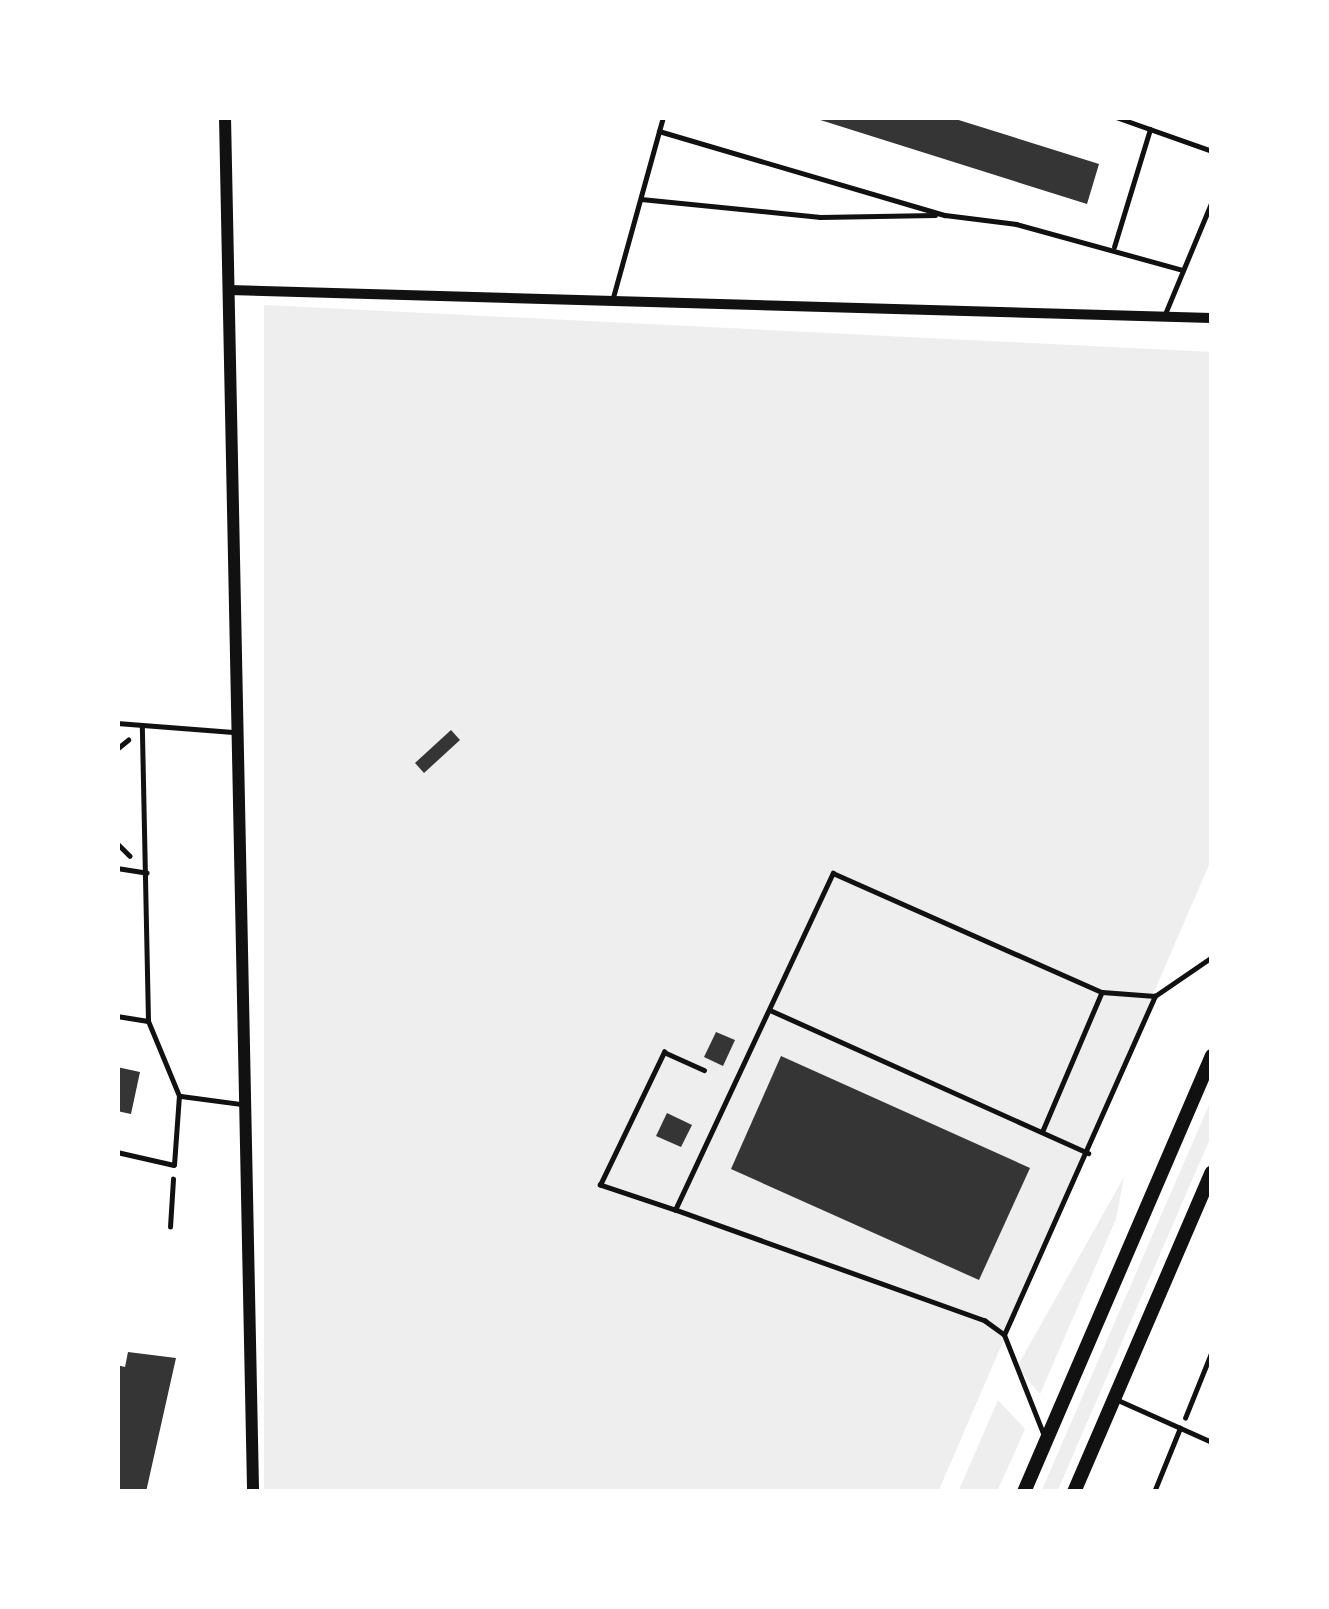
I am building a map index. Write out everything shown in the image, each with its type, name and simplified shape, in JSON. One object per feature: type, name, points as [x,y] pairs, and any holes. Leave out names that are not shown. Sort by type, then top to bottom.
[{"type":"main road","points":[[1024,1492],[1212,1056]]},
{"type":"main road","points":[[1074,1492],[1212,1172]]},
{"type":"street","points":[[225,117],[253,1492]]},
{"type":"street","points":[[229,290],[1212,318]]},
{"type":"lane","points":[[612,301],[663,117]]},
{"type":"lane","points":[[1116,117],[1212,151]]},
{"type":"lane","points":[[1114,247],[1150,129]]},
{"type":"lane","points":[[659,131],[945,215],[1114,247],[1183,270]]},
{"type":"lane","points":[[641,199],[820,217],[945,215]]},
{"type":"lane","points":[[1162,320],[1212,201]]},
{"type":"lane","points":[[117,723],[239,732]]},
{"type":"lane","points":[[117,1152],[174,1165],[179,1096],[148,1021],[142,728]]},
{"type":"lane","points":[[117,868],[147,873]]},
{"type":"lane","points":[[676,1210],[832,873],[1102,992],[1155,996]]},
{"type":"lane","points":[[1046,1441],[1004,1335],[1155,996],[1212,957]]},
{"type":"lane","points":[[1042,1132],[1102,992]]},
{"type":"lane","points":[[768,1010],[1088,1153]]},
{"type":"lane","points":[[117,1016],[148,1021]]},
{"type":"lane","points":[[704,1070],[664,1052],[600,1185],[1004,1335]]},
{"type":"lane","points":[[179,1096],[247,1105]]},
{"type":"lane","points":[[1112,1398],[1212,1442]]},
{"type":"lane","points":[[1154,1492],[1180,1428]]},
{"type":"path","points":[[170,1227],[174,1165]]},
{"type":"path","points":[[1180,1428],[1212,1351]]},
{"type":"shaded area","points":[[264,305],[1212,352],[1212,858],[938,1492],[264,1492]]},
{"type":"shaded area","points":[[1212,1098],[1212,1134],[1057,1492],[1041,1492]]},
{"type":"shaded area","points":[[1124,1177],[1116,1219],[1040,1394],[1017,1367]]},
{"type":"shaded area","points":[[998,1400],[1025,1429],[997,1492],[958,1492]]},
{"type":"building","points":[[949,117],[1099,164],[1087,204],[814,118]]},
{"type":"building","points":[[451,730],[460,740],[424,773],[415,763]]},
{"type":"building","points":[[716,1032],[735,1040],[723,1066],[704,1057]]},
{"type":"building","points":[[781,1056],[1030,1168],[979,1280],[731,1169]]},
{"type":"building","points":[[117,1067],[140,1072],[131,1114],[117,1111]]},
{"type":"building","points":[[667,1113],[692,1125],[681,1147],[656,1136]]},
{"type":"building","points":[[128,1352],[176,1358],[146,1492],[117,1492],[117,1365],[125,1367]]}]
